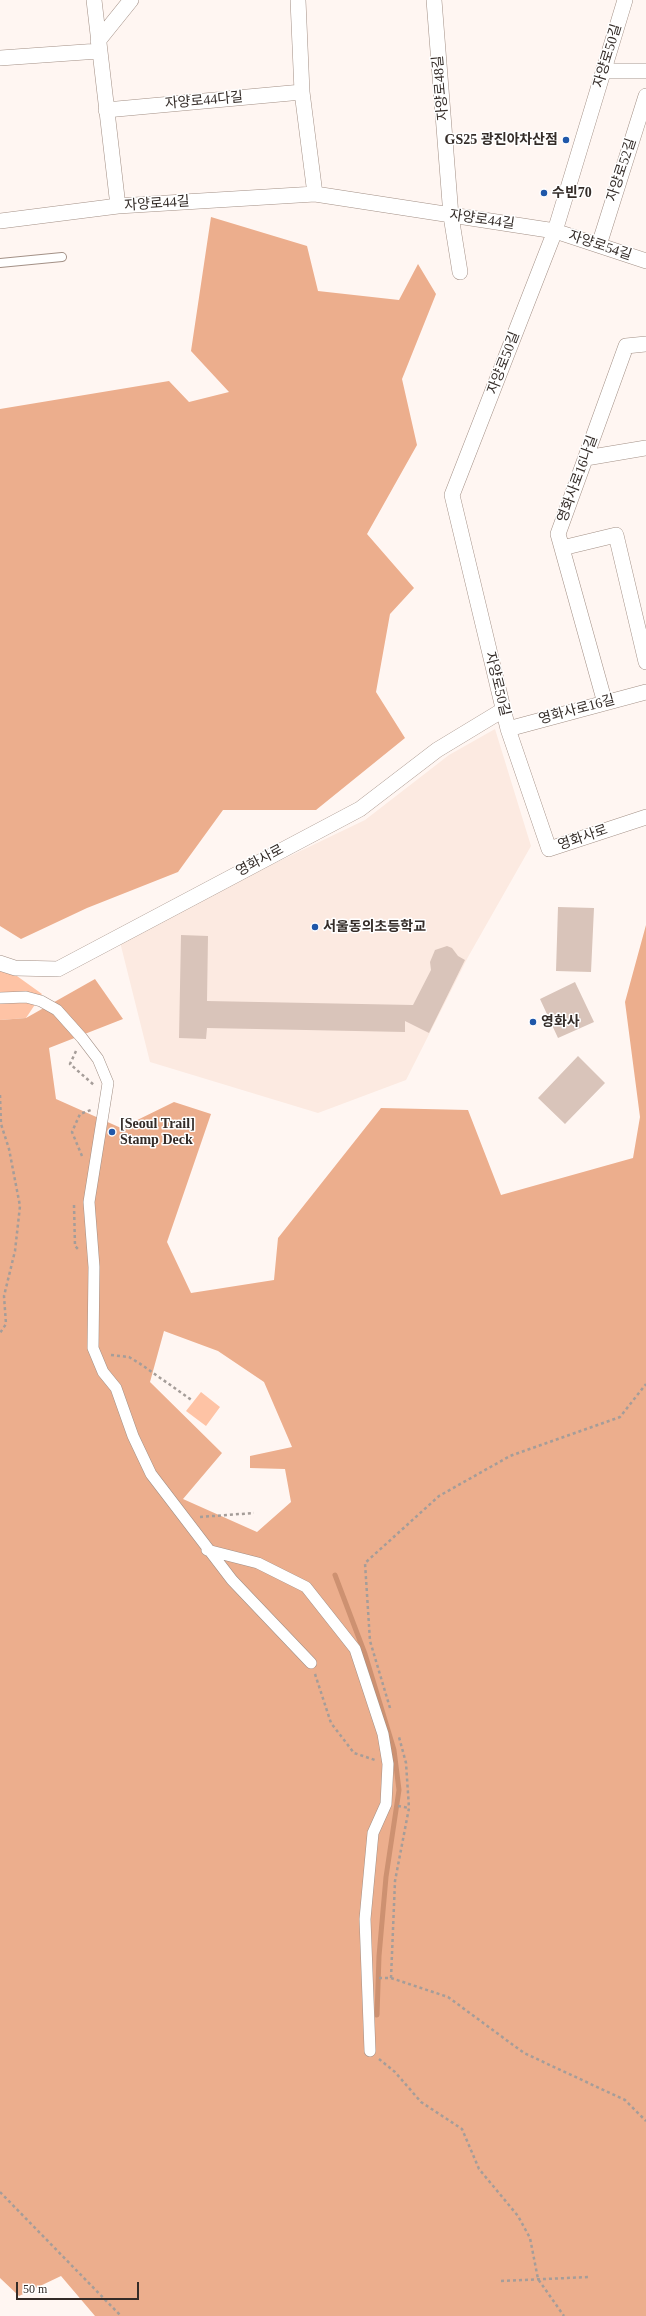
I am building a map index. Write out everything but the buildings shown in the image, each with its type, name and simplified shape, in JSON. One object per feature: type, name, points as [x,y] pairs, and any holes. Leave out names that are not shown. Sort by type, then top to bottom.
[{"type":"street","points":[[94,0],[118,206]]},
{"type":"street","points":[[0,58],[99,46],[131,0]]},
{"type":"street","points":[[298,0],[302,92],[315,194]]},
{"type":"street","name":"자양로48길","points":[[434,0],[451,216],[460,272]]},
{"type":"street","name":"자양로50길","points":[[508,729],[452,495],[555,231],[625,0]]},
{"type":"street","points":[[603,71],[646,71]]},
{"type":"street","name":"자양로44다길","points":[[106,110],[302,92]]},
{"type":"street","name":"자양로52길","points":[[599,245],[646,96]]},
{"type":"street","name":"자양로44길","points":[[0,221],[118,206],[315,194],[555,231]]},
{"type":"street","name":"자양로54길","points":[[555,231],[646,261]]},
{"type":"street","name":"영화사로16나길","points":[[606,703],[558,534],[626,346],[646,344]]},
{"type":"street","points":[[586,458],[646,448]]},
{"type":"street","points":[[562,548],[616,535],[646,662]]},
{"type":"street","name":"영화사로16길","points":[[508,729],[646,692]]},
{"type":"street","name":"영화사로","points":[[0,963],[15,968],[58,968],[360,809],[438,750],[503,710]]},
{"type":"street","name":"영화사로","points":[[508,729],[549,849],[646,817]]},
{"type":"street","points":[[0,998],[26,997],[41,1001],[57,1010],[82,1038],[98,1059],[108,1083],[89,1202],[94,1267],[93,1348],[103,1372],[116,1388],[133,1436],[151,1474],[186,1518],[207,1550],[232,1580],[311,1663]]},
{"type":"street","points":[[207,1550],[258,1563],[306,1587],[338,1625],[355,1649],[383,1734],[388,1764],[386,1804],[373,1833],[365,1920],[370,2051]]},
{"type":"lane","points":[[0,263],[62,257]]},
{"type":"path","points":[[82,1038],[70,1064],[96,1087]]},
{"type":"path","points":[[0,1095],[1,1124],[9,1149],[20,1206],[15,1250],[4,1296],[6,1324],[0,1333]]},
{"type":"path","points":[[84,1161],[72,1132],[80,1114],[93,1109]]},
{"type":"path","points":[[74,1200],[75,1246],[94,1267]]},
{"type":"path","points":[[96,1356],[115,1355],[128,1357],[193,1401]]},
{"type":"path","points":[[392,1712],[370,1641],[365,1563],[439,1496],[510,1456],[620,1417],[646,1384]]},
{"type":"path","points":[[186,1518],[254,1513]]},
{"type":"path","points":[[311,1663],[331,1723],[349,1747],[354,1753],[388,1764]]},
{"type":"path","points":[[391,1978],[395,1882],[409,1808],[406,1762],[398,1733]]},
{"type":"path","points":[[367,1976],[391,1978],[448,1997],[524,2053],[625,2100],[646,2121]]},
{"type":"path","points":[[370,2051],[395,2072],[421,2102],[462,2129],[479,2169],[518,2216],[530,2238],[538,2279],[564,2316]]},
{"type":"path","points":[[0,2192],[121,2316]]},
{"type":"path","points":[[501,2280],[589,2277]]},
{"type":"shaded area","points":[[211,217],[307,246],[318,291],[399,300],[418,264],[436,294],[402,379],[417,445],[367,534],[414,588],[390,614],[376,692],[405,738],[316,810],[223,810],[178,872],[87,908],[21,939],[0,926],[0,409],[169,381],[189,402],[229,392],[191,351]]},
{"type":"shaded area","name":"서울동의초등학교","points":[[495,729],[531,846],[468,957],[406,1080],[318,1113],[150,1062],[120,942],[171,913],[365,820],[449,755]]},
{"type":"shaded area","points":[[646,925],[646,2316],[95,2316],[61,2276],[19,2296],[0,2278],[0,1020],[26,1018],[95,979],[123,1019],[49,1048],[56,1099],[121,1128],[174,1102],[211,1114],[167,1242],[191,1293],[274,1280],[278,1238],[381,1108],[468,1110],[501,1195],[633,1158],[640,1117],[625,1002]],"holes":[[[164,1331],[218,1351],[264,1382],[292,1447],[250,1456],[250,1468],[285,1469],[291,1502],[257,1532],[183,1499],[222,1453],[150,1382]]]},
{"type":"shaded area","points":[[0,967],[10,971],[42,994],[26,1018],[0,1020]]},
{"type":"shaded area","points":[[201,1392],[220,1407],[206,1426],[186,1411]]},
{"type":"waterway","points":[[335,1575],[365,1654],[394,1750],[399,1790],[386,1877],[379,1956],[377,2015]]},
{"type":"place","name":"GS25 광진아차산점","points":[[566,140]]},
{"type":"place","name":"수빈70","points":[[544,193]]},
{"type":"place","name":"서울동의초등학교","points":[[315,927]]},
{"type":"place","name":"영화사","points":[[533,1022]]},
{"type":"place","name":"[Seoul Trail] Stamp Deck","points":[[112,1132]]}]
